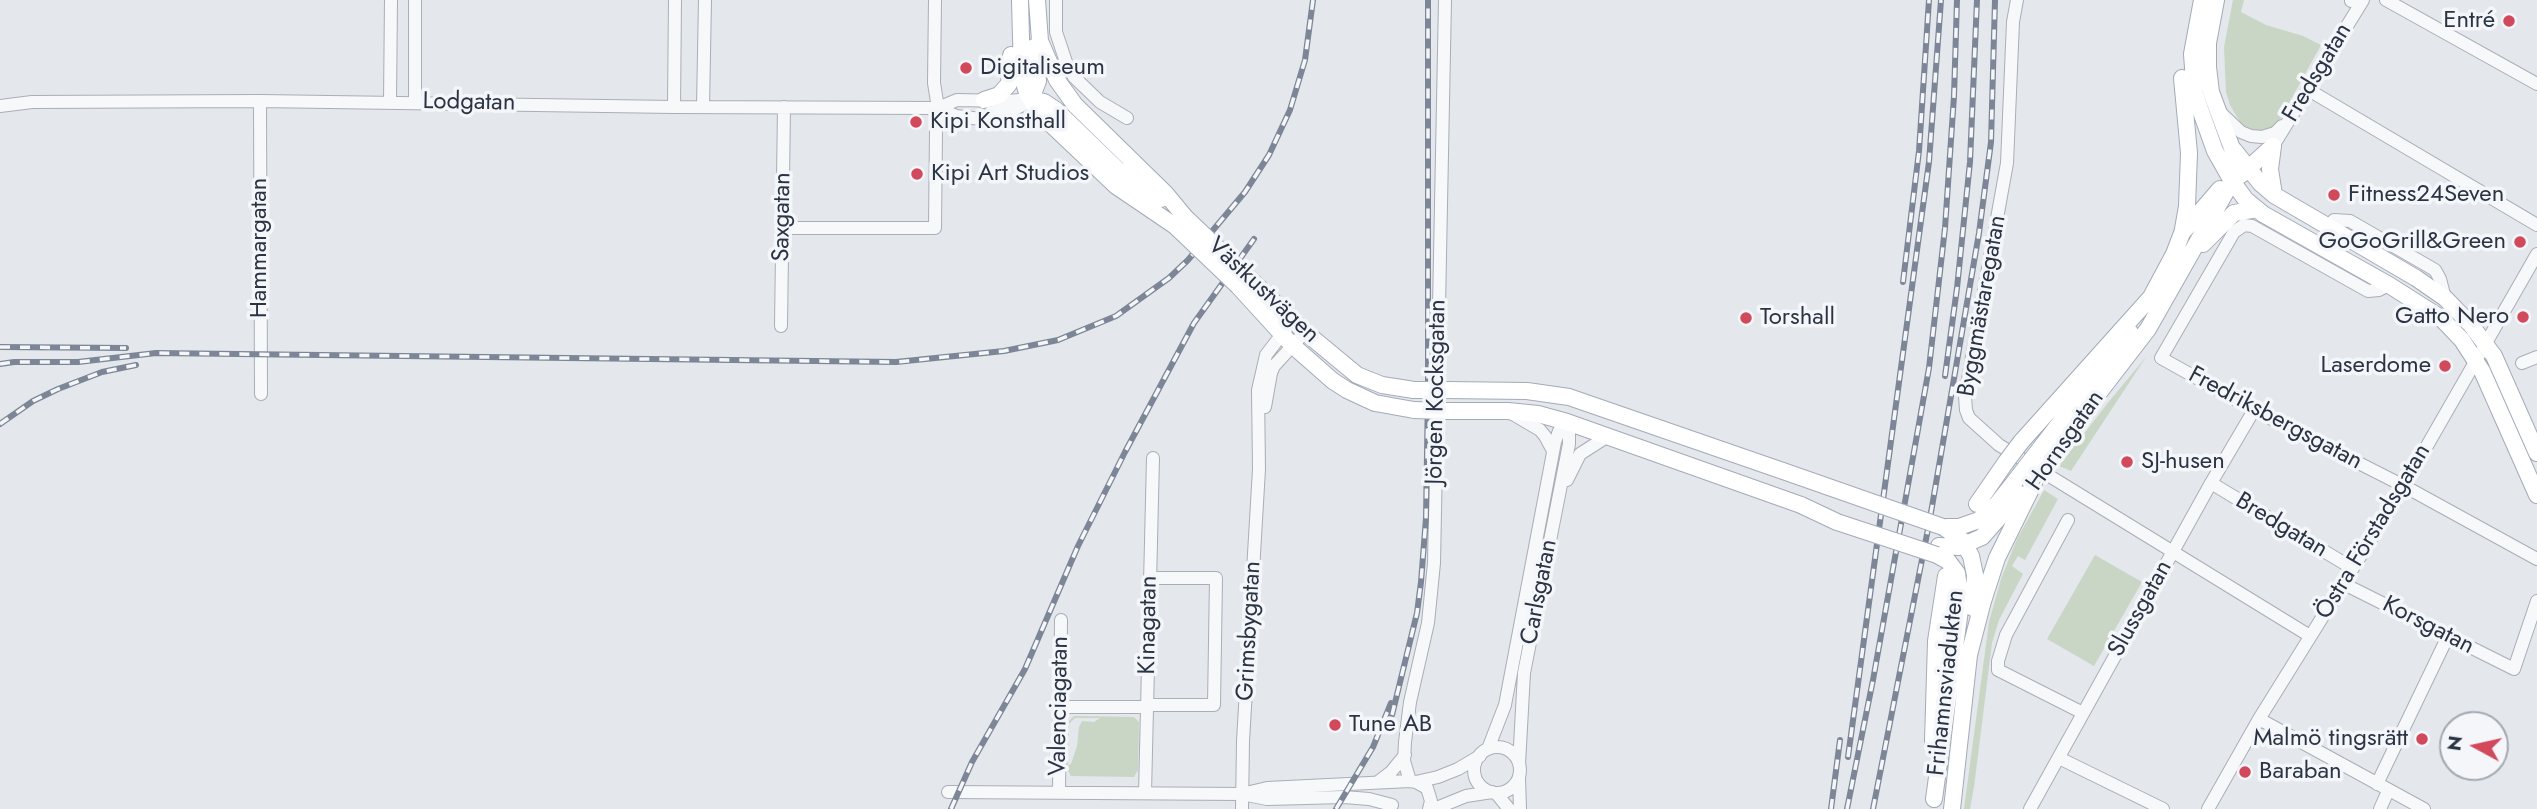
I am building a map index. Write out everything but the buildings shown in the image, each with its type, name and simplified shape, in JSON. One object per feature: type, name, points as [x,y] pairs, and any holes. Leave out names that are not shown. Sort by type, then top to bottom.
[{"type":"main road","points":[[984,100],[1005,91],[1011,79],[1011,0]]},
{"type":"main road","name":"Västkustvägen","points":[[1020,0],[1020,60],[1024,84],[1038,112],[1116,186],[1179,218],[1293,333],[1333,381],[1375,403],[1414,410],[1508,411]]},
{"type":"main road","name":"Västkustvägen","points":[[1031,99],[1038,81],[1032,36],[1035,0]]},
{"type":"main road","name":"Västkustvägen","points":[[1035,0],[1040,41],[1057,80],[1075,105],[1167,194],[1179,218]]},
{"type":"main road","points":[[2182,233],[2187,206],[2189,153],[2182,72],[2186,35],[2196,0]]},
{"type":"main road","points":[[2202,0],[2194,36],[2193,78],[2200,114],[2219,159],[2445,298],[2485,342],[2494,356],[2537,453]]},
{"type":"main road","points":[[2216,0],[2208,55],[2209,79],[2238,173],[2256,209],[2441,318],[2462,340],[2489,384],[2537,494]]},
{"type":"main road","points":[[1031,99],[1044,102],[1056,110],[1118,169],[1179,218]]},
{"type":"main road","points":[[2238,173],[2273,146]]},
{"type":"main road","points":[[2273,146],[2270,169],[2274,195]]},
{"type":"main road","points":[[2238,173],[2249,188],[2256,209]]},
{"type":"main road","name":"Hornsgatan","points":[[1978,504],[2021,442],[2151,297],[2182,233],[2215,192],[2238,173]]},
{"type":"main road","name":"Hornsgatan","points":[[2044,457],[2148,329],[2238,173]]},
{"type":"main road","points":[[2249,188],[2334,240],[2386,261]]},
{"type":"main road","points":[[2189,259],[2234,213],[2256,209]]},
{"type":"main road","points":[[1508,411],[1538,414],[1566,422],[1801,505],[1841,512],[1938,551],[1965,545],[1989,531],[2044,457],[2151,297]]},
{"type":"main road","name":"Västkustvägen","points":[[1293,333],[1357,375],[1382,385],[1414,390],[1527,391],[1550,394],[1606,409]]},
{"type":"main road","name":"Carlsgatan","points":[[1550,394],[1566,422]]},
{"type":"main road","points":[[1566,422],[1580,411],[1606,409],[1943,527],[1959,527],[1979,520],[2028,480]]},
{"type":"main road","name":"Hornsgatan","points":[[1952,809],[1969,656],[1997,558],[2028,480]]},
{"type":"main road","points":[[1943,527],[1965,545]]},
{"type":"main road","name":"Frihamnsviadukten","points":[[1965,545],[1975,575],[1969,656]]},
{"type":"main road","name":"Frihamnsviadukten","points":[[1934,804],[1961,603],[1957,573],[1938,551]]},
{"type":"main road","points":[[1934,804],[1936,641],[1946,576]]},
{"type":"street","points":[[390,102],[391,0]]},
{"type":"street","points":[[415,0],[415,102]]},
{"type":"street","points":[[674,107],[675,0]]},
{"type":"street","points":[[703,107],[705,0]]},
{"type":"street","points":[[783,228],[935,228],[938,107],[934,83],[935,0]]},
{"type":"street","points":[[1056,0],[1056,32],[1074,77],[1100,102],[1127,118]]},
{"type":"street","name":"Jörgen Kocksgatan","points":[[1432,809],[1430,794],[1423,785],[1410,782],[1405,755],[1410,702],[1428,623],[1434,563],[1445,0]]},
{"type":"street","name":"Byggmästaregatan","points":[[2017,0],[2013,22],[2007,163],[1965,396],[1966,410],[1974,424],[1999,445],[2310,636]]},
{"type":"street","points":[[2386,0],[2537,85]]},
{"type":"street","name":"Fredsgatan","points":[[2273,146],[2360,2]]},
{"type":"street","points":[[2307,89],[2537,225]]},
{"type":"street","points":[[956,116],[1011,111],[1031,99]]},
{"type":"street","name":"Lodgatan","points":[[0,106],[32,102],[260,101],[674,107],[938,107],[957,100],[1031,99]]},
{"type":"street","name":"Hammargatan","points":[[260,101],[261,394]]},
{"type":"street","points":[[2216,106],[2230,123],[2251,136],[2262,137],[2275,133],[2288,121]]},
{"type":"street","name":"Saxgatan","points":[[781,326],[784,107]]},
{"type":"street","name":"Lodgatan","points":[[938,107],[956,116],[1051,125]]},
{"type":"street","points":[[2327,227],[2334,220],[2350,220],[2435,270],[2445,298]]},
{"type":"street","name":"Fredriksbergsgatan","points":[[2389,285],[2368,291],[2252,226],[2244,225],[2234,232],[2161,358],[2254,411],[2404,486],[2537,559]]},
{"type":"street","name":"Östra Förstadsgatan","points":[[2208,809],[2259,719],[2404,486],[2537,254]]},
{"type":"street","name":"Grimsbygatan","points":[[1242,809],[1259,452],[1260,376],[1266,355],[1293,333]]},
{"type":"street","points":[[2522,363],[2537,356]]},
{"type":"street","points":[[1508,411],[1540,430],[1553,451]]},
{"type":"street","name":"Slussgatan","points":[[2030,809],[2211,483],[2254,411]]},
{"type":"street","name":"Carlsgatan","points":[[1484,752],[1504,705],[1553,451],[1559,431],[1566,422],[1569,428],[1569,444],[1524,673],[1519,770],[1520,809]]},
{"type":"street","points":[[1558,499],[1575,462],[1586,449],[1605,437]]},
{"type":"street","name":"Kinagatan","points":[[1144,793],[1153,458]]},
{"type":"street","name":"Bredgatan","points":[[2211,483],[2352,568]]},
{"type":"street","points":[[2068,520],[2006,635],[1998,670],[2083,713]]},
{"type":"street","points":[[1059,707],[1214,705],[1216,578],[1150,578]]},
{"type":"street","name":"Korsgatan","points":[[2342,583],[2514,669],[2537,601]]},
{"type":"street","name":"Valenciagatan","points":[[1059,792],[1061,620]]},
{"type":"street","points":[[2380,809],[2383,787],[2448,636]]},
{"type":"street","points":[[2259,719],[2424,809]]},
{"type":"street","points":[[1242,794],[1267,789],[1410,782],[1438,777],[1497,747],[1506,749],[1516,757],[1519,770],[1510,789],[1460,797],[1432,809]]},
{"type":"street","points":[[1484,752],[1475,766],[1476,776],[1480,785],[1494,792],[1508,809]]},
{"type":"street","points":[[1378,782],[1391,772],[1405,755]]},
{"type":"street","points":[[2059,758],[2163,809]]},
{"type":"street","points":[[948,792],[1242,794],[1267,799],[1344,797],[1370,799],[1392,807],[1394,792],[1410,782]]},
{"type":"green space","points":[[2233,0],[2244,0],[2241,12],[2266,25],[2303,36],[2321,45],[2278,123],[2260,132],[2240,122],[2226,92],[2224,47]]},
{"type":"green space","points":[[2146,357],[2071,471],[2059,466],[2107,404]]},
{"type":"green space","points":[[2044,490],[2058,499],[2025,560],[2018,556],[2012,566],[2023,574],[1999,620],[1992,643],[1974,787],[1970,809],[1964,809],[1989,622],[2001,579],[2017,539]]},
{"type":"green space","points":[[2095,555],[2142,582],[2094,666],[2047,639]]},
{"type":"green space","points":[[1074,716],[1134,717],[1139,722],[1138,770],[1134,777],[1071,776],[1066,767],[1067,723]],"holes":[[[1075,718],[1100,718],[1094,722],[1082,721],[1077,746],[1071,764],[1068,765],[1069,724]]]},
{"type":"railway","points":[[0,364],[78,362],[156,353],[896,362],[1004,351],[1058,340],[1116,316],[1169,278],[1188,260],[1245,192],[1269,155],[1290,110],[1305,60],[1313,0]]},
{"type":"railway","points":[[1392,715],[1417,613],[1426,518],[1428,0]]},
{"type":"railway","points":[[1903,282],[1919,151],[1929,0]]},
{"type":"railway","points":[[1848,757],[1929,162],[1941,0]]},
{"type":"railway","points":[[1847,809],[1929,368],[1945,228],[1957,0]]},
{"type":"railway","points":[[1945,376],[1970,162],[1977,0]]},
{"type":"railway","points":[[1873,809],[1929,524],[1979,233],[1991,142],[1995,0]]},
{"type":"railway","points":[[951,809],[972,762],[1025,669],[1078,546],[1125,452],[1194,323],[1254,239]]},
{"type":"railway","points":[[0,347],[126,348]]},
{"type":"railway","points":[[0,424],[33,401],[58,389],[102,372],[136,365]]},
{"type":"railway","points":[[1336,809],[1373,747],[1391,703]]},
{"type":"railway","points":[[1831,809],[1840,740]]},
{"type":"place","name":"Entré","points":[[2509,21]]},
{"type":"place","name":"Digitaliseum","points":[[966,68]]},
{"type":"place","name":"Kipi Konsthall","points":[[916,122]]},
{"type":"place","name":"Kipi Art Studios","points":[[917,174]]},
{"type":"place","name":"Fitness24Seven","points":[[2334,195]]},
{"type":"place","name":"GoGoGrill&Green","points":[[2520,242]]},
{"type":"place","name":"Gatto Nero","points":[[2523,317]]},
{"type":"place","name":"Torshall","points":[[1746,318]]},
{"type":"place","name":"Laserdome","points":[[2445,366]]},
{"type":"place","name":"SJ-husen","points":[[2127,462]]},
{"type":"place","name":"Tune AB","points":[[1335,725]]},
{"type":"place","name":"Malmö tingsrätt","points":[[2422,739]]},
{"type":"place","name":"Baraban","points":[[2245,772]]}]
